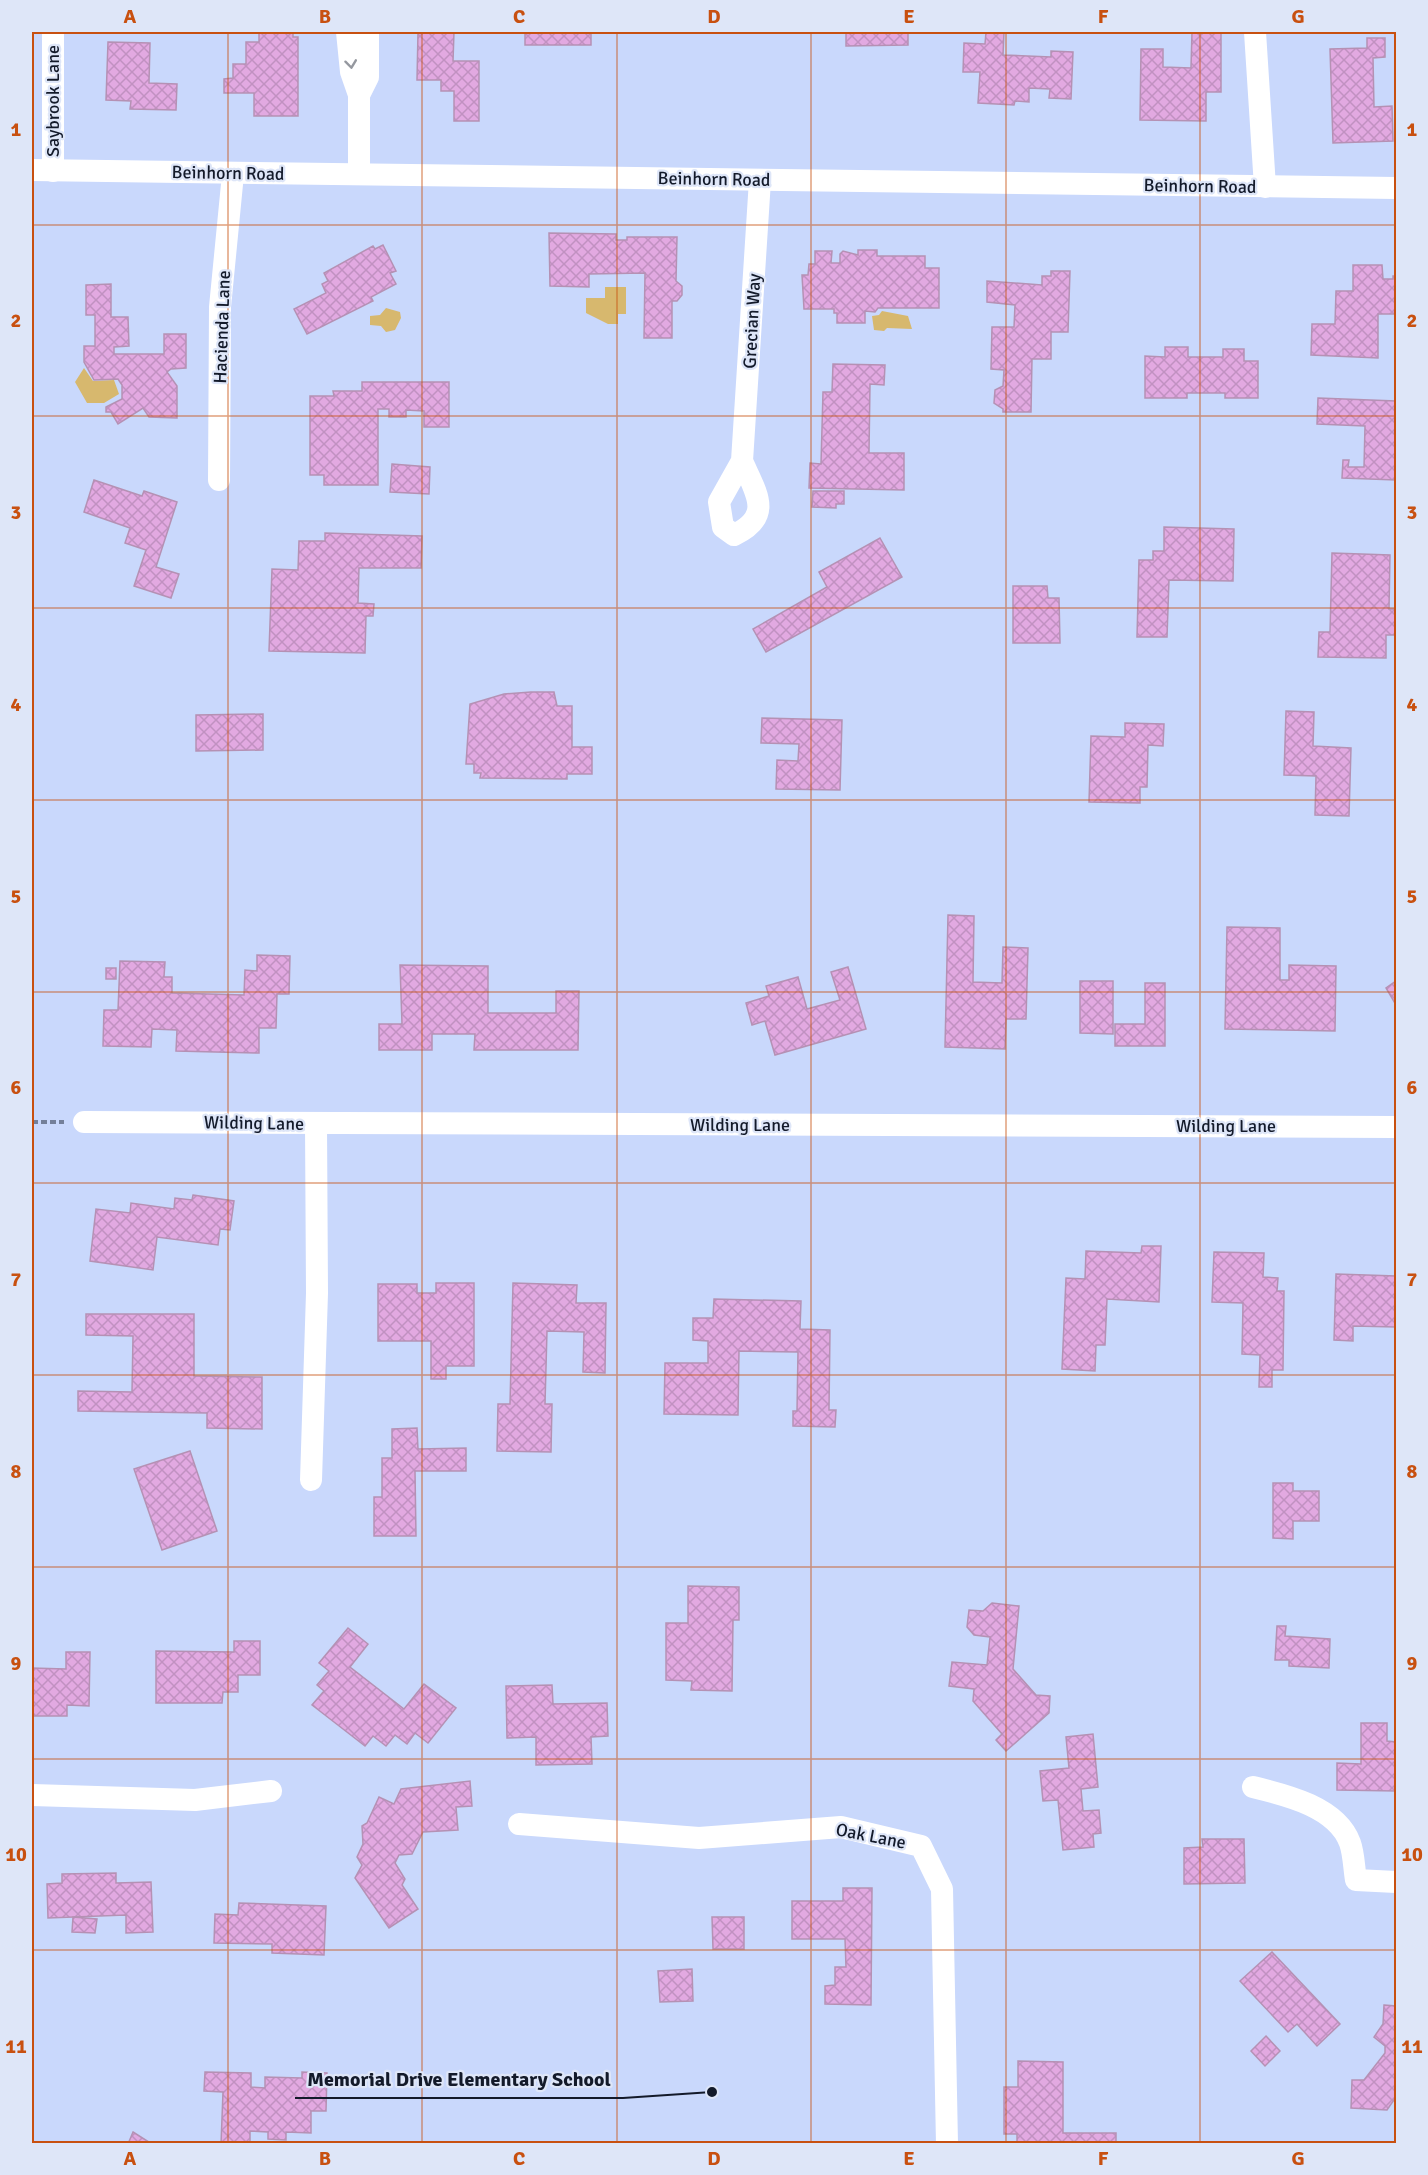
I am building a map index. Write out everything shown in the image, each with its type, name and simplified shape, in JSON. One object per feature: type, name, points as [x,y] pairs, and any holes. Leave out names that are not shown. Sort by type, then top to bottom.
[{"type":"street","name":"Saybrook Lane","points":[[42,170],[53,32]]},
{"type":"street","points":[[347,32],[351,72],[359,95],[359,173]]},
{"type":"street","points":[[359,95],[368,77],[368,32]]},
{"type":"street","points":[[1255,32],[1265,186]]},
{"type":"street","name":"Beinhorn Road","points":[[42,170],[1396,188]]},
{"type":"street","name":"Hacienda Lane","points":[[219,480],[220,307],[233,174]]},
{"type":"street","name":"Grecian Way","points":[[742,460],[760,180]]},
{"type":"street","name":"Wilding Lane","points":[[84,1122],[1396,1127]]},
{"type":"street","points":[[311,1480],[317,1293],[316,1124]]},
{"type":"street","points":[[1253,1786],[1293,1796],[1329,1816],[1350,1842],[1356,1880],[1396,1882]]},
{"type":"street","points":[[32,1795],[195,1800],[271,1791]]},
{"type":"street","name":"Oak Lane","points":[[519,1824],[699,1838],[841,1827],[921,1846],[942,1889],[947,2144]]},
{"type":"path","points":[[32,1122],[84,1122]]},
{"type":"shaded area","points":[[605,287],[626,287],[626,314],[618,314],[618,324],[608,324],[586,313],[586,298],[605,298]]},
{"type":"shaded area","points":[[386,308],[400,312],[401,318],[395,330],[386,332],[381,326],[370,325],[370,316],[380,315]]},
{"type":"shaded area","points":[[882,311],[908,316],[912,329],[874,330],[872,316],[879,315]]},
{"type":"shaded area","points":[[84,368],[93,381],[114,380],[119,394],[104,403],[87,403],[75,382]]},
{"type":"building","points":[[259,32],[293,32],[293,37],[298,37],[298,116],[254,116],[254,93],[224,93],[224,79],[233,78],[233,64],[246,64],[246,42],[259,42]]},
{"type":"building","points":[[418,32],[454,32],[453,61],[479,61],[479,121],[454,121],[454,91],[441,91],[441,80],[417,80]]},
{"type":"building","points":[[525,32],[591,32],[591,45],[525,45]]},
{"type":"building","points":[[846,32],[908,32],[908,45],[846,46]]},
{"type":"building","points":[[986,32],[1004,32],[1003,55],[1051,57],[1051,51],[1073,52],[1071,99],[1049,98],[1050,89],[1029,88],[1029,102],[1015,101],[1014,105],[978,103],[980,72],[963,72],[964,43],[985,44]]},
{"type":"building","points":[[1192,32],[1221,32],[1221,92],[1206,92],[1206,121],[1140,120],[1141,49],[1163,49],[1163,67],[1191,68]]},
{"type":"building","points":[[1367,38],[1385,38],[1385,57],[1373,58],[1374,107],[1392,106],[1393,141],[1333,143],[1330,49],[1367,48]]},
{"type":"building","points":[[108,42],[150,43],[149,83],[177,84],[176,110],[130,109],[131,101],[106,100]]},
{"type":"building","points":[[549,233],[616,234],[616,240],[627,240],[627,237],[677,237],[676,281],[682,286],[682,295],[677,301],[672,301],[672,338],[644,338],[645,273],[589,274],[589,287],[550,286]]},
{"type":"building","points":[[383,245],[396,271],[390,273],[396,284],[371,297],[373,301],[307,334],[294,309],[326,293],[322,284],[328,281],[324,273],[373,246],[375,249]]},
{"type":"building","points":[[858,250],[877,250],[877,256],[925,256],[925,268],[939,268],[939,308],[878,308],[875,312],[865,311],[865,323],[837,323],[837,313],[834,313],[834,309],[804,309],[802,275],[808,275],[809,264],[815,264],[815,251],[832,251],[831,263],[840,263],[840,254],[843,251],[858,255]]},
{"type":"building","points":[[1353,265],[1382,265],[1383,279],[1393,279],[1393,276],[1396,276],[1396,314],[1378,314],[1378,358],[1311,355],[1312,324],[1335,324],[1336,291],[1353,291]]},
{"type":"building","points":[[1051,271],[1070,271],[1068,332],[1051,332],[1051,359],[1032,359],[1031,412],[1003,412],[1003,409],[994,403],[995,390],[1003,386],[1004,370],[991,369],[992,327],[1014,327],[1015,305],[987,302],[987,281],[1042,285],[1042,276],[1051,276]]},
{"type":"building","points":[[111,284],[111,317],[128,317],[129,346],[114,347],[114,354],[164,354],[164,334],[186,334],[186,368],[171,369],[167,372],[177,386],[177,418],[149,417],[143,408],[118,424],[111,412],[106,412],[106,407],[122,399],[122,385],[118,379],[94,380],[84,362],[84,346],[95,346],[95,315],[86,315],[86,285]]},
{"type":"building","points":[[1165,347],[1188,347],[1188,357],[1223,357],[1223,349],[1244,349],[1244,361],[1258,361],[1258,398],[1225,398],[1225,393],[1187,393],[1187,398],[1145,398],[1145,356],[1165,357]]},
{"type":"building","points":[[833,364],[885,365],[884,385],[870,384],[869,453],[904,453],[904,490],[809,488],[810,463],[821,464],[823,392],[832,392]]},
{"type":"building","points":[[362,382],[449,382],[449,427],[424,427],[424,411],[406,410],[406,417],[389,417],[389,409],[378,409],[378,485],[324,485],[324,475],[310,475],[310,396],[334,396],[333,391],[362,391]]},
{"type":"building","points":[[1318,398],[1396,401],[1396,480],[1342,478],[1343,460],[1349,460],[1348,467],[1364,467],[1365,426],[1317,424]]},
{"type":"building","points":[[392,464],[430,467],[429,494],[390,492]]},
{"type":"building","points":[[94,480],[142,496],[144,491],[177,502],[156,567],[179,574],[171,598],[134,586],[146,550],[125,543],[130,528],[84,512]]},
{"type":"building","points":[[813,491],[844,491],[844,504],[836,504],[836,508],[812,507]]},
{"type":"building","points":[[1164,527],[1234,529],[1233,581],[1169,580],[1167,637],[1137,637],[1139,560],[1153,560],[1153,551],[1164,551]]},
{"type":"building","points":[[325,533],[422,536],[421,568],[359,568],[358,603],[374,604],[373,616],[366,616],[365,653],[269,651],[272,569],[298,570],[299,541],[325,541]]},
{"type":"building","points":[[880,538],[902,577],[766,652],[753,629],[827,587],[819,572]]},
{"type":"building","points":[[1332,553],[1390,555],[1389,609],[1396,609],[1396,635],[1386,635],[1386,658],[1318,657],[1319,632],[1330,632]]},
{"type":"building","points":[[1013,586],[1047,586],[1048,598],[1059,598],[1060,643],[1013,643]]},
{"type":"building","points":[[554,692],[557,706],[572,706],[572,747],[592,747],[592,774],[567,774],[567,779],[480,778],[481,773],[474,773],[474,764],[466,764],[470,704],[504,694]]},
{"type":"building","points":[[1286,711],[1314,712],[1313,746],[1351,748],[1349,816],[1315,815],[1316,776],[1284,775]]},
{"type":"building","points":[[263,714],[263,750],[196,751],[196,715]]},
{"type":"building","points":[[762,718],[842,720],[840,790],[776,789],[777,760],[798,761],[799,744],[761,743]]},
{"type":"building","points":[[1125,723],[1164,724],[1163,746],[1148,745],[1147,787],[1140,787],[1140,803],[1089,802],[1091,736],[1125,737]]},
{"type":"building","points":[[948,915],[974,916],[973,982],[1002,983],[1003,947],[1028,948],[1026,1019],[1006,1019],[1005,1049],[945,1047]]},
{"type":"building","points":[[1227,927],[1280,928],[1280,980],[1289,980],[1289,965],[1336,966],[1335,1031],[1225,1029]]},
{"type":"building","points":[[257,955],[290,956],[289,994],[277,994],[276,1028],[259,1028],[259,1053],[176,1051],[177,1030],[152,1029],[151,1047],[103,1046],[104,1010],[118,1010],[120,961],[165,962],[164,977],[172,977],[172,993],[244,995],[245,970],[257,971]]},
{"type":"building","points":[[400,965],[488,966],[488,1013],[556,1013],[556,991],[579,991],[578,1050],[474,1050],[475,1034],[432,1034],[432,1050],[379,1050],[379,1024],[402,1024]]},
{"type":"building","points":[[848,967],[866,1029],[775,1055],[765,1021],[752,1025],[746,1003],[769,996],[766,986],[798,977],[807,1009],[840,1000],[831,972]]},
{"type":"building","points":[[106,968],[116,968],[116,979],[106,979]]},
{"type":"building","points":[[1080,981],[1113,981],[1113,1034],[1080,1033]]},
{"type":"building","points":[[1396,981],[1396,1005],[1386,988]]},
{"type":"building","points":[[1145,983],[1165,983],[1165,1046],[1115,1046],[1115,1024],[1145,1024]]},
{"type":"building","points":[[193,1195],[234,1201],[230,1230],[220,1229],[218,1245],[157,1237],[153,1270],[90,1261],[96,1209],[130,1213],[131,1203],[174,1209],[175,1198],[192,1200]]},
{"type":"building","points":[[1142,1246],[1161,1246],[1159,1302],[1107,1299],[1105,1345],[1096,1345],[1095,1371],[1062,1369],[1066,1278],[1085,1279],[1086,1251],[1141,1253]]},
{"type":"building","points":[[1214,1252],[1264,1253],[1263,1277],[1278,1278],[1277,1291],[1284,1291],[1283,1370],[1272,1370],[1272,1387],[1259,1387],[1260,1355],[1242,1354],[1243,1303],[1212,1302]]},
{"type":"building","points":[[1336,1274],[1396,1276],[1396,1327],[1353,1326],[1353,1341],[1334,1340]]},
{"type":"building","points":[[436,1283],[474,1283],[474,1366],[446,1366],[446,1379],[431,1379],[431,1341],[378,1341],[378,1284],[417,1284],[417,1293],[436,1293]]},
{"type":"building","points":[[513,1283],[577,1285],[576,1303],[606,1303],[605,1373],[583,1372],[584,1332],[547,1331],[545,1404],[552,1404],[551,1452],[497,1451],[498,1404],[510,1404]]},
{"type":"building","points":[[714,1299],[801,1301],[800,1329],[830,1330],[829,1410],[836,1410],[835,1427],[793,1426],[793,1411],[797,1411],[798,1352],[739,1351],[738,1415],[664,1414],[665,1363],[708,1363],[708,1341],[693,1340],[693,1318],[713,1318]]},
{"type":"building","points":[[86,1314],[194,1314],[194,1376],[262,1377],[262,1429],[207,1428],[207,1413],[78,1411],[78,1391],[132,1392],[133,1336],[86,1335]]},
{"type":"building","points":[[417,1428],[418,1449],[466,1448],[466,1471],[415,1471],[416,1536],[374,1536],[374,1497],[382,1497],[382,1458],[392,1458],[392,1429]]},
{"type":"building","points":[[190,1451],[217,1531],[162,1550],[134,1469]]},
{"type":"building","points":[[1273,1483],[1293,1483],[1293,1491],[1319,1491],[1319,1521],[1293,1521],[1293,1539],[1273,1538]]},
{"type":"building","points":[[688,1586],[739,1587],[739,1620],[733,1620],[732,1691],[691,1690],[692,1681],[666,1680],[666,1623],[688,1623]]},
{"type":"building","points":[[992,1603],[1019,1606],[1013,1669],[1036,1695],[1050,1696],[1049,1713],[1006,1751],[996,1740],[1002,1734],[973,1701],[974,1689],[949,1686],[952,1662],[987,1665],[990,1637],[974,1635],[967,1627],[969,1610],[983,1611]]},
{"type":"building","points":[[1277,1626],[1286,1626],[1285,1636],[1330,1639],[1329,1668],[1289,1666],[1289,1660],[1275,1660]]},
{"type":"building","points":[[348,1628],[368,1644],[350,1667],[404,1709],[424,1684],[456,1708],[428,1743],[415,1733],[407,1744],[395,1735],[386,1746],[373,1736],[365,1746],[312,1705],[324,1691],[317,1685],[329,1671],[319,1663]]},
{"type":"building","points":[[234,1641],[260,1641],[260,1675],[238,1675],[238,1692],[223,1692],[222,1703],[156,1703],[156,1651],[234,1652]]},
{"type":"building","points":[[66,1652],[90,1652],[89,1706],[67,1705],[67,1716],[32,1716],[32,1668],[66,1669]]},
{"type":"building","points":[[552,1685],[553,1704],[607,1703],[608,1736],[591,1737],[592,1764],[536,1765],[536,1737],[507,1738],[506,1686]]},
{"type":"building","points":[[1361,1723],[1387,1723],[1387,1741],[1396,1742],[1396,1791],[1337,1790],[1337,1763],[1361,1764]]},
{"type":"building","points":[[1093,1734],[1098,1787],[1081,1789],[1083,1811],[1099,1810],[1101,1833],[1093,1834],[1094,1847],[1063,1850],[1058,1800],[1043,1801],[1040,1771],[1069,1768],[1066,1737]]},
{"type":"building","points":[[470,1781],[472,1806],[456,1807],[458,1830],[423,1832],[412,1854],[399,1855],[395,1863],[405,1879],[402,1885],[418,1909],[389,1928],[355,1878],[362,1865],[357,1857],[363,1844],[362,1826],[367,1823],[379,1797],[394,1804],[401,1789]]},
{"type":"building","points":[[1202,1839],[1244,1839],[1245,1883],[1184,1884],[1184,1848],[1203,1847]]},
{"type":"building","points":[[116,1873],[116,1883],[151,1882],[153,1932],[126,1933],[126,1915],[48,1918],[47,1884],[62,1883],[62,1874]]},
{"type":"building","points":[[843,1888],[872,1888],[871,2005],[825,2004],[825,1986],[835,1985],[835,1967],[846,1967],[845,1939],[792,1939],[792,1901],[843,1901]]},
{"type":"building","points":[[239,1903],[326,1906],[324,1955],[272,1953],[272,1944],[214,1943],[215,1914],[238,1915]]},
{"type":"building","points":[[73,1917],[97,1919],[95,1933],[72,1932]]},
{"type":"building","points":[[712,1917],[744,1917],[744,1949],[713,1949]]},
{"type":"building","points":[[1272,1952],[1340,2024],[1317,2046],[1297,2024],[1288,2032],[1240,1981]]},
{"type":"building","points":[[692,1969],[693,2001],[660,2002],[658,1971]]},
{"type":"building","points":[[1384,2005],[1396,2006],[1396,2097],[1387,2110],[1351,2108],[1352,2080],[1364,2080],[1385,2053],[1385,2046],[1374,2037],[1383,2024]]},
{"type":"building","points":[[1266,2036],[1280,2051],[1265,2066],[1251,2051]]},
{"type":"building","points":[[1018,2061],[1063,2062],[1063,2133],[1116,2133],[1116,2144],[1017,2144],[1017,2134],[1004,2134],[1004,2087],[1018,2087]]},
{"type":"building","points":[[205,2072],[251,2073],[251,2087],[265,2088],[265,2077],[302,2078],[302,2072],[327,2073],[326,2111],[311,2111],[311,2133],[286,2132],[286,2140],[268,2139],[268,2132],[250,2131],[250,2144],[221,2144],[223,2092],[204,2091]]},
{"type":"building","points":[[133,2132],[152,2144],[128,2144]]},
{"type":"place","name":"Memorial Drive Elementary School","points":[[712,2092]]}]
